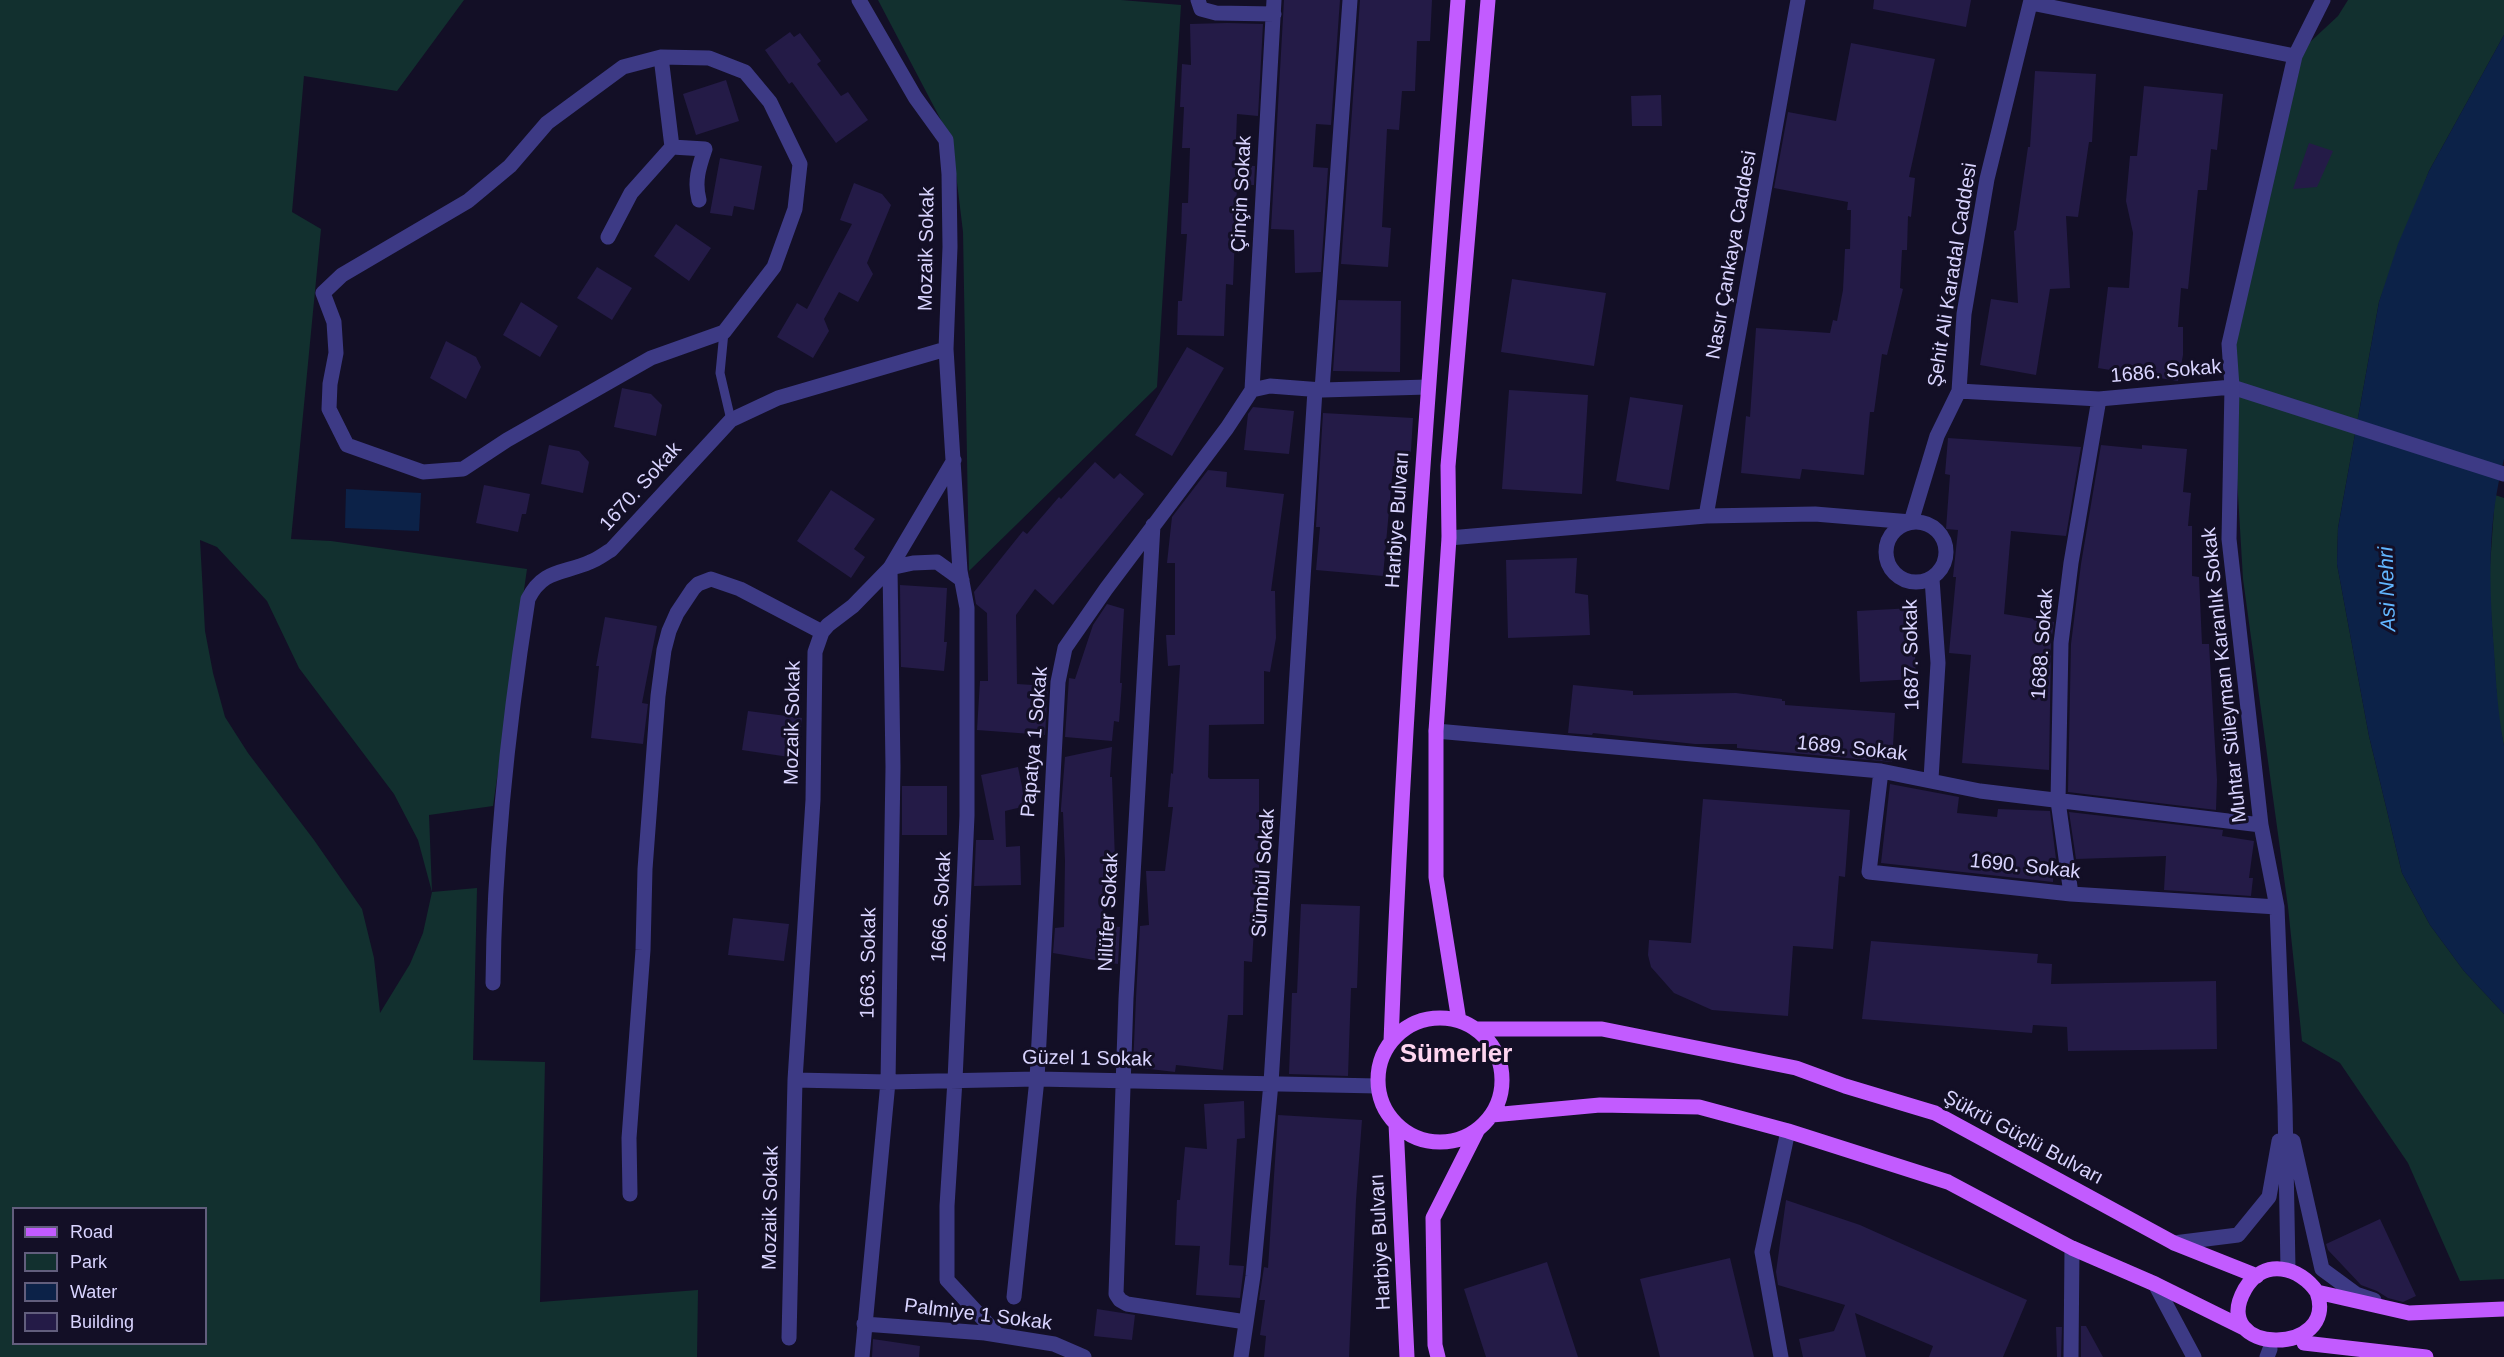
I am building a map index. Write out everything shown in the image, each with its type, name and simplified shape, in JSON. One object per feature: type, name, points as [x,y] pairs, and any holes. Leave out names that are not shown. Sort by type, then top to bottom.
[{"type":"main road","name":"Harbiye Bulvarı","points":[[1391,1042],[1400,818],[1428,387],[1458,0]]},
{"type":"main road","points":[[1459,1021],[1436,877],[1436,731],[1449,538],[1448,466],[1488,0]]},
{"type":"main road","name":"Harbiye Bulvarı","points":[[1440,1019],[1459,1021],[1476,1029],[1490,1043],[1501,1069],[1500,1097],[1492,1115],[1478,1129],[1463,1138],[1445,1142],[1428,1141],[1411,1135],[1396,1124],[1381,1100],[1378,1086],[1379,1071],[1383,1056],[1391,1042],[1405,1030],[1422,1022],[1440,1019]]},
{"type":"main road","name":"Şükrü Güçlü Bulvarı","points":[[1476,1029],[1602,1029],[1796,1068],[1845,1086],[1935,1113],[2174,1243],[2257,1276]]},
{"type":"main road","points":[[1492,1115],[1600,1105],[1699,1107],[1788,1131],[1947,1182],[2072,1248],[2155,1284],[2244,1328]]},
{"type":"main road","name":"Harbiye Bulvarı","points":[[1396,1124],[1407,1357]]},
{"type":"main road","name":"Harbiye Bulvarı","points":[[1438,1357],[1434,1345],[1433,1218],[1478,1129]]},
{"type":"main road","points":[[2277,1269],[2288,1269],[2300,1274],[2317,1292],[2321,1306],[2320,1320],[2314,1332],[2304,1342],[2294,1348],[2268,1353],[2250,1338],[2244,1328],[2239,1305],[2248,1284],[2257,1276],[2277,1269]]},
{"type":"main road","points":[[2317,1292],[2409,1313],[2504,1310]]},
{"type":"main road","points":[[2304,1342],[2426,1357]]},
{"type":"street","name":"Mozaik Sokak","points":[[859,0],[915,97],[946,140],[950,247],[946,349],[954,460]]},
{"type":"street","points":[[1198,0],[1201,9],[1216,13],[1274,7]]},
{"type":"street","name":"Sümbül Sokak","points":[[1241,1357],[1271,1083],[1319,390],[1350,0]]},
{"type":"street","name":"Nasır Çankaya Caddesi","points":[[1706,516],[1798,0]]},
{"type":"street","name":"Muhtar Süleyman Karanlık Sokak","points":[[2288,1269],[2285,1106],[2277,907],[2261,825],[2229,538],[2232,387],[2229,344],[2295,56],[2324,0]]},
{"type":"street","points":[[2031,1],[2295,56]]},
{"type":"street","name":"Şehit Ali Karadal Caddesi","points":[[1911,522],[1937,436],[1959,391],[1964,314],[1987,179],[2031,1]]},
{"type":"street","name":"Çinçin Sokak","points":[[1252,390],[1274,7]]},
{"type":"street","points":[[608,237],[631,193],[672,147],[662,57]]},
{"type":"street","points":[[662,57],[709,58],[745,72],[770,102],[800,164],[795,209],[774,267],[724,332],[651,358],[507,440],[463,469],[423,472],[347,445],[329,409],[330,384],[336,353],[334,322],[323,293],[342,274],[468,201],[510,166],[547,123],[623,67],[662,57]]},
{"type":"street","points":[[672,147],[705,149],[696,177],[699,200]]},
{"type":"street","name":"1670. Sokak","points":[[493,983],[497,879],[517,669],[528,599],[542,579],[590,562],[611,550],[731,420],[778,398],[946,349]]},
{"type":"street","points":[[1252,390],[1270,386],[1319,390],[1428,387]]},
{"type":"street","name":"1686. Sokak","points":[[1959,391],[2099,399],[2232,387],[2504,474]]},
{"type":"street","name":"Papatya 1 Sokak","points":[[1014,1297],[1037,1079],[1057,704],[1065,648],[1153,525],[1227,428],[1252,390]]},
{"type":"street","name":"1688. Sokak","points":[[2071,894],[2058,801],[2061,642],[2071,563],[2099,399]]},
{"type":"street","points":[[630,1194],[629,1138],[643,950],[645,869],[658,696],[669,631],[677,613],[693,589],[711,579],[740,589],[822,632],[853,606],[890,568],[954,460]]},
{"type":"street","name":"1666. Sokak","points":[[954,460],[962,580],[967,608],[967,816],[947,1206],[947,1280],[998,1335]]},
{"type":"street","points":[[1449,538],[1706,516],[1815,514],[1911,522]]},
{"type":"street","points":[[1911,522],[1901,526],[1887,542],[1887,563],[1901,579],[1922,583],[1932,579]]},
{"type":"street","name":"1687. Sokak","points":[[1911,522],[1929,525],[1943,538],[1946,547],[1944,565],[1932,579],[1938,663],[1931,779]]},
{"type":"street","name":"Nilüfer Sokak","points":[[1153,525],[1142,685],[1122,1081],[1116,1294],[1127,1304],[1246,1322]]},
{"type":"street","points":[[890,568],[913,563],[938,562],[962,580]]},
{"type":"street","name":"1663. Sokak","points":[[862,1357],[888,1082],[893,767],[890,568]]},
{"type":"street","name":"Mozaik Sokak","points":[[789,1338],[795,1080],[813,800],[815,652],[822,632]]},
{"type":"street","name":"1689. Sokak","points":[[1436,731],[1881,771],[1931,779],[1980,791],[2261,825]]},
{"type":"street","name":"1690. Sokak","points":[[1881,771],[1869,872],[2071,894],[2277,907]]},
{"type":"street","name":"Güzel 1 Sokak","points":[[795,1080],[888,1082],[1037,1079],[1378,1086]]},
{"type":"street","name":"Muhtar Süleyman Karanlık Sokak","points":[[2174,1243],[2238,1235],[2269,1197],[2285,1106]]},
{"type":"street","name":"Muhtar Süleyman Karanlık Sokak","points":[[2285,1106],[2322,1269],[2356,1294],[2409,1313]]},
{"type":"street","points":[[1781,1357],[1762,1252],[1788,1131]]},
{"type":"street","points":[[2071,1357],[2072,1248]]},
{"type":"street","points":[[2155,1284],[2194,1357]]},
{"type":"street","name":"Palmiye 1 Sokak","points":[[864,1324],[998,1335],[1054,1344],[1084,1357]]},
{"type":"lane","points":[[724,332],[720,373],[731,420]]},
{"type":"green space","points":[[0,0],[464,0],[397,91],[304,76],[292,212],[321,229],[291,539],[331,541],[527,569],[493,806],[429,815],[432,892],[477,888],[473,1060],[545,1062],[540,1302],[698,1290],[697,1357],[0,1357]],"holes":[[[200,540],[217,547],[267,601],[299,668],[394,794],[418,840],[432,892],[423,933],[410,964],[380,1013],[374,958],[362,909],[314,840],[248,753],[225,717],[205,631]]]},
{"type":"green space","points":[[878,0],[1121,0],[1181,5],[1157,387],[969,571],[963,232],[952,141]]},
{"type":"green space","points":[[2348,0],[2504,0],[2504,35],[2429,171],[2379,302],[2338,528],[2337,564],[2369,736],[2402,873],[2430,925],[2464,971],[2504,1014],[2504,1279],[2460,1281],[2408,1163],[2340,1063],[2302,1041],[2288,907],[2243,579],[2229,344],[2295,56],[2338,16]]},
{"type":"green space","points":[[2495,495],[2504,498],[2504,746],[2498,718],[2489,581]]},
{"type":"water","name":"Asi Nehri","points":[[2504,35],[2504,459],[2498,483],[2492,531],[2490,578],[2496,687],[2504,746],[2504,1014],[2464,971],[2430,925],[2402,873],[2369,736],[2337,564],[2338,528],[2379,302],[2398,244],[2429,171]]},
{"type":"water","points":[[346,489],[421,493],[419,531],[345,528]]},
{"type":"building","points":[[1284,0],[1340,0],[1331,125],[1316,124],[1313,167],[1328,168],[1321,272],[1295,273],[1294,230],[1271,229]]},
{"type":"building","points":[[1360,0],[1432,0],[1430,41],[1417,41],[1415,91],[1402,91],[1399,130],[1387,129],[1382,227],[1391,228],[1388,267],[1341,264]]},
{"type":"building","points":[[1874,0],[1971,0],[1966,27],[1873,9]]},
{"type":"building","points":[[1190,24],[1263,24],[1258,116],[1237,114],[1235,165],[1255,166],[1254,185],[1237,185],[1233,285],[1226,284],[1224,336],[1177,335],[1178,301],[1182,301],[1187,234],[1181,234],[1182,203],[1188,203],[1190,148],[1182,148],[1184,107],[1180,107],[1182,64],[1191,65]]},
{"type":"building","points":[[790,32],[794,37],[800,33],[821,61],[817,64],[841,96],[848,92],[868,120],[836,143],[792,82],[789,84],[765,50]]},
{"type":"building","points":[[1851,43],[1935,59],[1909,177],[1915,178],[1911,217],[1908,216],[1907,250],[1902,250],[1900,288],[1903,289],[1887,355],[1882,354],[1874,412],[1870,412],[1864,475],[1802,469],[1800,479],[1741,473],[1746,416],[1750,417],[1756,328],[1830,333],[1833,320],[1837,321],[1843,290],[1845,249],[1850,249],[1851,210],[1847,210],[1848,202],[1774,188],[1788,112],[1836,121]]},
{"type":"building","points":[[2035,71],[2096,74],[2092,142],[2089,142],[2078,217],[2066,216],[2070,288],[2050,289],[2036,375],[1980,365],[1991,299],[2018,303],[2014,231],[2016,230],[2028,147],[2030,147]]},
{"type":"building","points":[[726,80],[739,121],[696,135],[683,94]]},
{"type":"building","points":[[2144,86],[2223,94],[2217,150],[2211,149],[2207,190],[2198,190],[2188,289],[2181,288],[2178,327],[2183,327],[2183,355],[2178,381],[2098,368],[2108,287],[2129,288],[2133,233],[2126,201],[2130,156],[2137,156]]},
{"type":"building","points":[[1661,95],[1662,126],[1632,126],[1631,96]]},
{"type":"building","points":[[2309,143],[2333,151],[2317,187],[2293,189]]},
{"type":"building","points":[[720,158],[762,166],[754,210],[734,206],[732,216],[710,213]]},
{"type":"building","points":[[854,183],[882,194],[891,205],[867,263],[873,274],[858,302],[839,292],[824,319],[829,331],[813,358],[777,337],[797,303],[807,309],[852,224],[840,220]]},
{"type":"building","points":[[676,224],[711,248],[689,281],[654,256]]},
{"type":"building","points":[[597,267],[632,288],[612,320],[577,298]]},
{"type":"building","points":[[1512,279],[1606,293],[1594,366],[1501,352]]},
{"type":"building","points":[[1338,300],[1401,301],[1400,372],[1333,371]]},
{"type":"building","points":[[521,302],[558,326],[540,357],[503,335]]},
{"type":"building","points":[[446,341],[476,357],[481,367],[466,399],[430,378]]},
{"type":"building","points":[[1187,347],[1224,368],[1172,456],[1135,435]]},
{"type":"building","points":[[622,388],[651,394],[662,405],[656,436],[614,427]]},
{"type":"building","points":[[1509,390],[1588,395],[1582,494],[1502,489]]},
{"type":"building","points":[[1630,397],[1683,405],[1669,490],[1616,481]]},
{"type":"building","points":[[1253,407],[1294,411],[1289,454],[1244,450],[1248,414]]},
{"type":"building","points":[[1323,413],[1413,418],[1410,466],[1393,466],[1383,576],[1316,570],[1320,527],[1316,527]]},
{"type":"building","points":[[1948,438],[2081,447],[2066,536],[2011,531],[2004,614],[2054,622],[2051,643],[2049,770],[1962,763],[1971,655],[1949,653],[1958,530],[1946,529],[1950,475],[1945,474]]},
{"type":"building","points":[[549,445],[579,451],[589,462],[583,493],[541,484]]},
{"type":"building","points":[[2101,445],[2142,449],[2142,445],[2187,449],[2183,492],[2191,493],[2188,526],[2192,526],[2192,576],[2199,577],[2202,644],[2209,644],[2217,780],[2216,810],[2068,792],[2071,644],[2081,564]]},
{"type":"building","points":[[1095,462],[1114,479],[1120,473],[1144,494],[1053,605],[1035,589],[1016,615],[1017,684],[1048,686],[1045,735],[977,730],[980,681],[988,681],[987,613],[976,604],[974,592],[1023,531],[1027,534],[1059,497],[1061,499]]},
{"type":"building","points":[[1208,470],[1227,472],[1226,487],[1284,494],[1271,591],[1275,591],[1276,638],[1270,672],[1264,671],[1264,724],[1209,725],[1208,777],[1210,779],[1259,779],[1259,911],[1255,911],[1252,962],[1244,961],[1243,1015],[1228,1015],[1223,1070],[1176,1065],[1175,1072],[1133,1067],[1136,998],[1140,926],[1149,925],[1146,871],[1165,871],[1173,807],[1168,807],[1171,773],[1173,774],[1180,665],[1168,666],[1166,635],[1175,635],[1175,563],[1167,563],[1172,517]]},
{"type":"building","points":[[484,485],[530,494],[526,514],[522,514],[518,532],[476,523]]},
{"type":"building","points":[[831,490],[875,519],[854,549],[865,557],[851,578],[797,541]]},
{"type":"building","points":[[1577,558],[1575,593],[1588,595],[1590,635],[1508,638],[1506,560]]},
{"type":"building","points":[[900,585],[947,588],[944,642],[947,642],[944,671],[901,667]]},
{"type":"building","points":[[1107,604],[1124,609],[1119,722],[1114,721],[1112,741],[1065,737],[1069,678],[1075,679],[1093,625]]},
{"type":"building","points":[[1913,608],[1916,679],[1860,682],[1857,611]]},
{"type":"building","points":[[605,617],[657,626],[642,703],[648,704],[643,744],[591,738],[599,666],[596,666]]},
{"type":"building","points":[[1573,685],[1633,691],[1633,695],[1736,693],[1782,699],[1785,705],[1895,713],[1892,762],[1737,748],[1737,744],[1695,744],[1593,733],[1592,735],[1568,733]]},
{"type":"building","points":[[748,711],[802,718],[796,758],[742,750]]},
{"type":"building","points":[[1112,747],[1110,777],[1112,777],[1115,860],[1105,860],[1102,925],[1120,927],[1118,964],[1053,953],[1055,928],[1064,927],[1065,861],[1061,808],[1065,757]]},
{"type":"building","points":[[1018,767],[1026,806],[1005,811],[1006,847],[1020,846],[1021,885],[974,886],[976,840],[994,840],[981,775]]},
{"type":"building","points":[[1890,784],[1959,797],[1957,813],[1997,817],[1998,809],[2050,811],[2056,859],[2054,859],[2053,882],[1881,863]]},
{"type":"building","points":[[902,786],[947,786],[947,835],[902,835]]},
{"type":"building","points":[[1703,799],[1850,810],[1845,877],[1839,876],[1833,949],[1793,946],[1788,1016],[1712,1010],[1674,993],[1651,967],[1648,955],[1649,940],[1691,943]]},
{"type":"building","points":[[2069,812],[2223,830],[2222,836],[2254,841],[2249,878],[2253,878],[2251,896],[2164,890],[2166,856],[2076,859]]},
{"type":"building","points":[[1301,904],[1360,906],[1357,988],[1351,988],[1348,1076],[1289,1074],[1292,993],[1297,993]]},
{"type":"building","points":[[733,918],[789,924],[784,961],[728,955]]},
{"type":"building","points":[[1871,941],[2038,954],[2037,963],[2052,964],[2051,984],[2216,981],[2217,1049],[2068,1051],[2067,1027],[2033,1025],[2032,1033],[1862,1019]]},
{"type":"building","points":[[1244,1101],[1245,1138],[1237,1139],[1229,1265],[1244,1266],[1240,1298],[1196,1295],[1200,1246],[1175,1245],[1177,1200],[1180,1200],[1185,1147],[1207,1149],[1204,1104]]},
{"type":"building","points":[[1278,1115],[1362,1120],[1349,1357],[1264,1357],[1266,1336],[1260,1335],[1265,1300],[1259,1300],[1264,1267],[1268,1268]]},
{"type":"building","points":[[1786,1200],[1860,1225],[2027,1300],[2003,1357],[1929,1357],[1933,1346],[1855,1313],[1866,1357],[1803,1357],[1799,1339],[1834,1331],[1845,1305],[1778,1285],[1776,1272]]},
{"type":"building","points":[[2380,1219],[2416,1296],[2403,1302],[2388,1298],[2361,1285],[2328,1250],[2326,1244]]},
{"type":"building","points":[[1730,1258],[1754,1357],[1660,1357],[1640,1279]]},
{"type":"building","points":[[1547,1262],[1578,1357],[1486,1357],[1464,1289]]},
{"type":"building","points":[[1097,1309],[1135,1315],[1132,1340],[1094,1336]]},
{"type":"building","points":[[2081,1326],[2086,1326],[2103,1357],[2081,1357]]},
{"type":"building","points":[[2056,1327],[2062,1327],[2061,1357],[2057,1357]]},
{"type":"building","points":[[873,1339],[920,1346],[919,1357],[872,1357]]},
{"type":"district","name":"Sümerler","points":[[1456,1055]]}]
